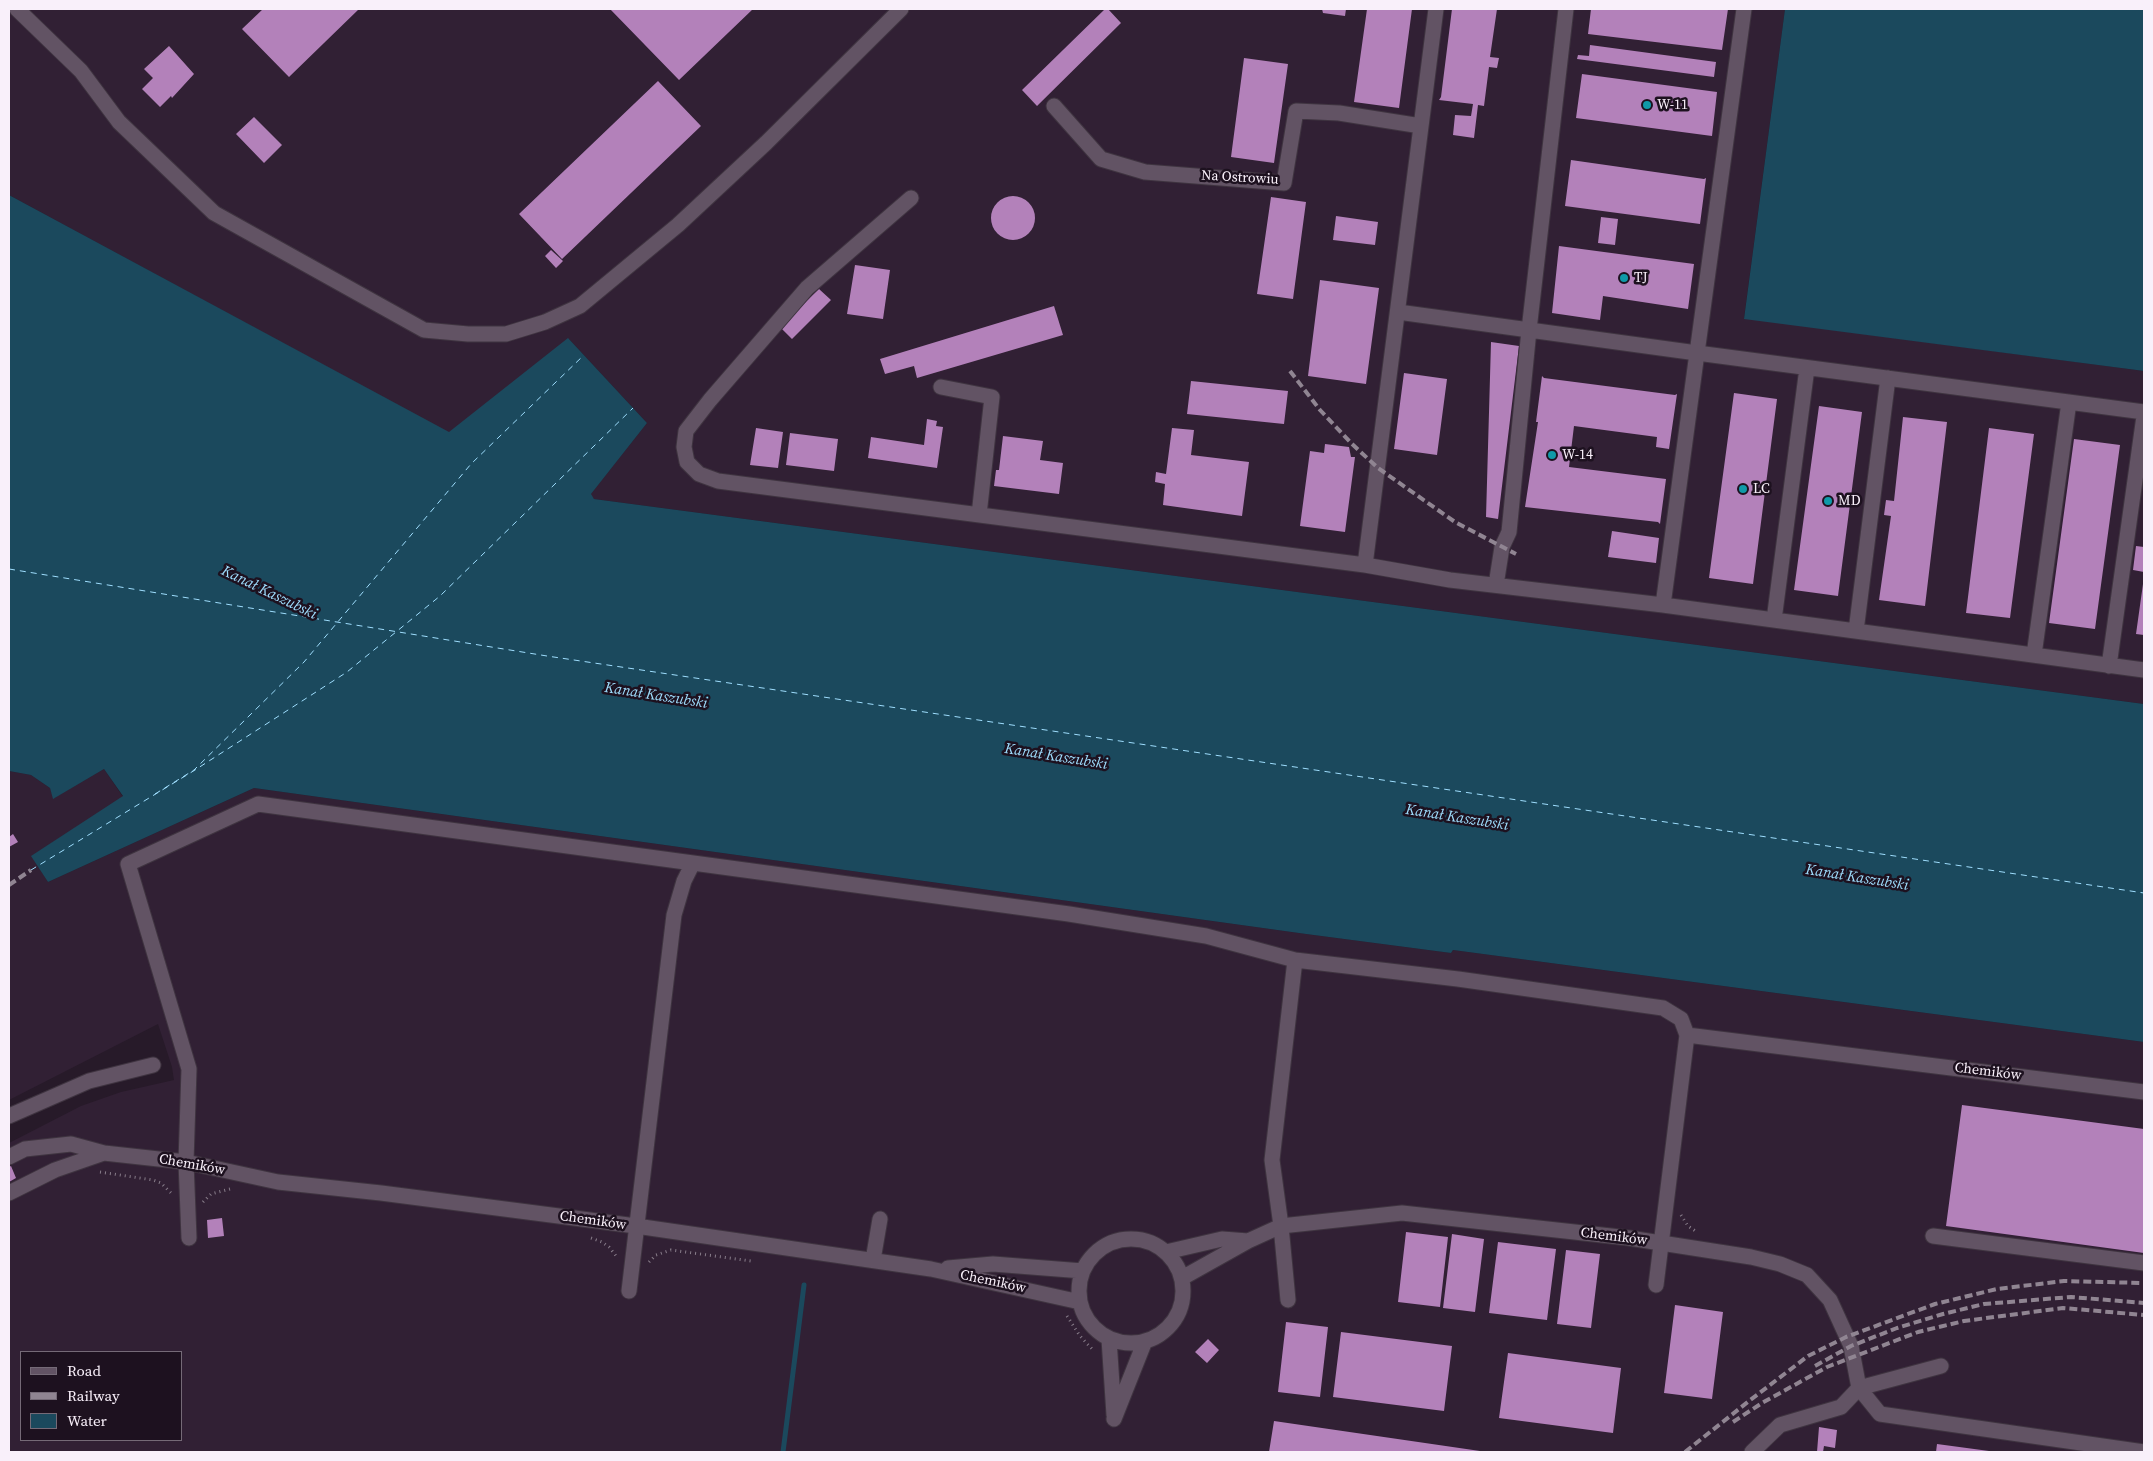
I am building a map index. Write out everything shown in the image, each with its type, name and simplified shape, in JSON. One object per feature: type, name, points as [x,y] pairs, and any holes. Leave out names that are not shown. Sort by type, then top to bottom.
[{"type":"lane","points":[[17,9],[81,71],[119,122],[214,213],[424,330],[468,334],[506,334],[545,322],[580,306],[678,225],[766,143],[902,9]]},
{"type":"lane","points":[[1365,565],[1436,9]]},
{"type":"lane","points":[[1496,585],[1502,546],[1509,532],[1529,330],[1566,9]]},
{"type":"lane","points":[[1662,606],[1744,9]]},
{"type":"lane","name":"Na Ostrowiu","points":[[1054,106],[1101,159],[1145,172],[1284,183],[1296,111],[1339,112],[1421,126]]},
{"type":"lane","points":[[912,198],[806,288],[704,407],[686,431],[684,447],[687,462],[700,474],[718,481],[1365,565],[1450,580],[1774,620],[2144,670]]},
{"type":"lane","points":[[1398,312],[2069,402],[2144,414],[2109,666]]},
{"type":"lane","points":[[1774,620],[1807,368]]},
{"type":"lane","points":[[1856,632],[1888,378]]},
{"type":"lane","points":[[941,387],[992,397],[979,515]]},
{"type":"lane","points":[[2034,655],[2069,402]]},
{"type":"lane","points":[[189,1238],[186,1162],[189,1070],[128,864],[258,804],[1069,914],[1206,936],[1295,960],[1458,979],[1663,1008],[1681,1019],[1687,1035],[1656,1285]]},
{"type":"lane","points":[[629,1291],[674,915],[684,881],[693,863]]},
{"type":"lane","points":[[1288,1300],[1272,1160],[1295,960]]},
{"type":"lane","name":"Chemików","points":[[1687,1035],[2144,1092]]},
{"type":"lane","points":[[9,1116],[89,1081],[153,1065]]},
{"type":"lane","name":"Chemików","points":[[9,1157],[24,1149],[71,1144],[104,1153],[186,1162],[278,1182],[381,1193],[636,1226],[931,1269],[1080,1302]]},
{"type":"lane","name":"Chemików","points":[[9,1193],[55,1170],[104,1153]]},
{"type":"lane","name":"Chemików","points":[[1166,1252],[1222,1239],[1248,1241],[1281,1226],[1402,1213],[1662,1243],[1751,1257],[1780,1264],[1807,1275],[1830,1300],[1851,1346],[1859,1388]]},
{"type":"lane","points":[[873,1260],[880,1219]]},
{"type":"lane","points":[[1933,1236],[2144,1263]]},
{"type":"lane","points":[[1136,1239],[1152,1243],[1166,1252],[1176,1264],[1182,1278],[1183,1294],[1180,1310],[1172,1324],[1160,1335],[1145,1342],[1126,1343],[1109,1338],[1095,1330],[1085,1317],[1080,1302],[1079,1286],[1083,1271],[1091,1257],[1104,1246],[1119,1240],[1136,1239]]},
{"type":"lane","points":[[1182,1278],[1248,1241]]},
{"type":"lane","points":[[931,1269],[992,1264],[1083,1271]]},
{"type":"lane","points":[[1109,1338],[1114,1419],[1145,1342]]},
{"type":"lane","points":[[1752,1452],[1780,1425],[1841,1407],[1859,1388],[1941,1366]]},
{"type":"lane","points":[[1859,1388],[1880,1414],[2144,1452]]},
{"type":"path","points":[[97,1172],[153,1180],[161,1183],[170,1192],[172,1197]]},
{"type":"path","points":[[204,1202],[211,1194],[229,1189],[239,1190]]},
{"type":"path","points":[[588,1237],[602,1242],[615,1252],[619,1273],[642,1275],[648,1263],[656,1255],[671,1250],[759,1262]]},
{"type":"path","points":[[1063,1311],[1094,1352]]},
{"type":"shaded area","points":[[9,9],[1785,9],[1744,318],[2144,371],[2144,704],[594,499],[590,495],[647,423],[569,339],[449,433],[9,195]]},
{"type":"shaded area","points":[[104,769],[123,797],[32,856],[48,882],[254,788],[1306,934],[1451,953],[1453,950],[2144,1042],[2144,1452],[9,1452],[9,1143],[81,1106],[121,1092],[174,1080],[172,1067],[158,1024],[9,1100],[9,771],[31,775],[50,788],[54,798]]},
{"type":"water","points":[[1785,9],[2144,9],[2144,371],[1744,319]]},
{"type":"water","name":"Kanał Kaszubski","points":[[9,195],[449,432],[568,338],[647,423],[591,494],[594,499],[2144,704],[2144,1042],[1453,950],[1451,953],[1306,934],[254,788],[48,882],[31,856],[123,796],[104,769],[53,799],[50,788],[31,775],[9,771]]},
{"type":"building","points":[[263,9],[359,9],[289,77],[242,29]]},
{"type":"building","points":[[610,9],[753,9],[679,80]]},
{"type":"building","points":[[1105,9],[1108,9],[1121,23],[1037,106],[1022,90]]},
{"type":"building","points":[[1322,9],[1346,9],[1345,16],[1323,13]]},
{"type":"building","points":[[1367,9],[1412,9],[1399,108],[1354,102]]},
{"type":"building","points":[[1452,9],[1497,9],[1490,57],[1499,58],[1497,68],[1489,67],[1484,106],[1478,105],[1474,138],[1453,135],[1455,115],[1471,116],[1473,104],[1439,100],[1441,97]]},
{"type":"building","points":[[1591,9],[1728,9],[1722,50],[1588,34]]},
{"type":"building","points":[[1590,45],[1716,62],[1714,77],[1577,59],[1578,55],[1589,56]]},
{"type":"building","points":[[169,46],[194,74],[172,98],[171,96],[160,107],[142,89],[153,78],[144,69]]},
{"type":"building","points":[[1244,58],[1288,64],[1274,163],[1231,157]]},
{"type":"building","name":"W-11","points":[[1582,74],[1717,92],[1712,136],[1576,118]]},
{"type":"building","points":[[658,81],[701,126],[562,259],[519,214]]},
{"type":"building","points":[[254,117],[282,145],[264,163],[236,134]]},
{"type":"building","points":[[1571,160],[1706,178],[1700,224],[1565,206]]},
{"type":"building","points":[[1013,196],[1025,200],[1031,206],[1035,218],[1031,230],[1025,236],[1013,240],[1001,236],[995,230],[991,218],[995,206],[1001,200]]},
{"type":"building","points":[[1271,197],[1306,202],[1293,299],[1257,294]]},
{"type":"building","points":[[1336,216],[1378,222],[1375,245],[1333,240]]},
{"type":"building","points":[[1601,217],[1618,219],[1615,245],[1598,243]]},
{"type":"building","name":"TJ","points":[[1559,246],[1694,264],[1688,309],[1603,296],[1600,320],[1552,313]]},
{"type":"building","points":[[551,250],[563,261],[556,268],[545,256]]},
{"type":"building","points":[[855,265],[890,270],[883,319],[847,314]]},
{"type":"building","points":[[1320,280],[1379,288],[1366,384],[1308,376]]},
{"type":"building","points":[[819,289],[831,300],[792,339],[780,327]]},
{"type":"building","points":[[1054,306],[1063,335],[917,378],[914,366],[885,374],[880,359]]},
{"type":"building","points":[[1491,342],[1519,346],[1498,519],[1486,517]]},
{"type":"building","points":[[1404,373],[1447,379],[1437,455],[1394,449]]},
{"type":"building","name":"W-14","points":[[1542,376],[1544,378],[1677,394],[1669,449],[1656,447],[1657,437],[1574,426],[1569,467],[1666,479],[1660,524],[1658,522],[1525,507],[1538,422],[1536,422]]},
{"type":"building","points":[[1191,381],[1288,391],[1284,424],[1187,414]]},
{"type":"building","name":"LC","points":[[1734,393],[1777,399],[1753,584],[1709,578]]},
{"type":"building","name":"MD","points":[[1819,406],[1862,412],[1838,596],[1794,590]]},
{"type":"building","points":[[1903,417],[1947,422],[1925,606],[1879,600],[1891,516],[1884,515],[1886,500],[1894,501]]},
{"type":"building","points":[[927,419],[937,421],[936,426],[943,427],[937,468],[868,458],[871,437],[924,445]]},
{"type":"building","points":[[756,428],[783,432],[778,468],[750,465]]},
{"type":"building","points":[[1172,428],[1194,430],[1191,455],[1249,462],[1242,516],[1163,505],[1165,484],[1155,482],[1156,472],[1166,474]]},
{"type":"building","points":[[1989,428],[2034,434],[2010,618],[1966,613]]},
{"type":"building","points":[[790,433],[838,439],[834,471],[786,465]]},
{"type":"building","points":[[1003,436],[1043,441],[1040,460],[1063,463],[1059,494],[994,486],[996,470],[999,470]]},
{"type":"building","points":[[2074,439],[2120,445],[2095,629],[2049,623]]},
{"type":"building","points":[[1325,444],[1349,447],[1351,457],[1355,457],[1345,532],[1300,526],[1310,451],[1324,453]]},
{"type":"building","points":[[1612,531],[1659,538],[1656,563],[1608,557]]},
{"type":"building","points":[[2136,546],[2144,547],[2144,572],[2133,570]]},
{"type":"building","points":[[2144,584],[2144,635],[2136,634]]},
{"type":"building","points":[[13,834],[18,842],[9,847],[9,837]]},
{"type":"building","points":[[1962,1105],[2144,1129],[2144,1253],[1946,1226]]},
{"type":"building","points":[[11,1166],[16,1178],[9,1182],[9,1167]]},
{"type":"building","points":[[222,1218],[224,1236],[208,1238],[207,1220]]},
{"type":"building","points":[[1406,1232],[1448,1237],[1440,1307],[1398,1302]]},
{"type":"building","points":[[1452,1234],[1484,1239],[1475,1312],[1443,1308]]},
{"type":"building","points":[[1498,1242],[1556,1249],[1547,1320],[1489,1313]]},
{"type":"building","points":[[1566,1250],[1600,1254],[1591,1328],[1557,1324]]},
{"type":"building","points":[[1675,1305],[1723,1312],[1712,1399],[1664,1393]]},
{"type":"building","points":[[1286,1322],[1328,1327],[1320,1397],[1278,1392]]},
{"type":"building","points":[[1341,1332],[1452,1346],[1444,1411],[1333,1397]]},
{"type":"building","points":[[1208,1339],[1219,1350],[1207,1363],[1195,1352]]},
{"type":"building","points":[[1508,1353],[1621,1368],[1613,1433],[1499,1418]]},
{"type":"building","points":[[1274,1421],[1480,1451],[1480,1452],[1269,1452]]},
{"type":"building","points":[[1819,1427],[1837,1430],[1835,1448],[1824,1446],[1823,1452],[1817,1452]]},
{"type":"building","points":[[1937,1444],[1989,1451],[1989,1452],[1936,1452]]},
{"type":"waterway","points":[[783,1452],[804,1285]]},
{"type":"ferry route","points":[[155,794],[194,770],[304,662],[471,464],[584,355]]},
{"type":"ferry route","points":[[31,870],[195,770],[347,672],[440,596],[633,408]]},
{"type":"ferry route","points":[[9,569],[547,656],[2144,893]]},
{"type":"railway","points":[[1290,371],[1320,410],[1378,468],[1455,522],[1516,554]]},
{"type":"railway","points":[[9,885],[31,870]]},
{"type":"railway","points":[[1685,1452],[1808,1356],[1846,1337],[1935,1304],[1997,1289],[2064,1281],[2144,1283]]},
{"type":"railway","points":[[1815,1366],[1851,1346],[1897,1328],[1984,1304],[2071,1297],[2144,1303]]},
{"type":"railway","points":[[1733,1422],[1762,1403],[1827,1367],[1918,1332],[1964,1321],[2063,1308],[2144,1315]]},
{"type":"place","name":"W-11","points":[[1647,105]]},
{"type":"place","name":"TJ","points":[[1624,278]]},
{"type":"place","name":"W-14","points":[[1552,455]]},
{"type":"place","name":"LC","points":[[1743,489]]},
{"type":"place","name":"MD","points":[[1828,501]]}]
